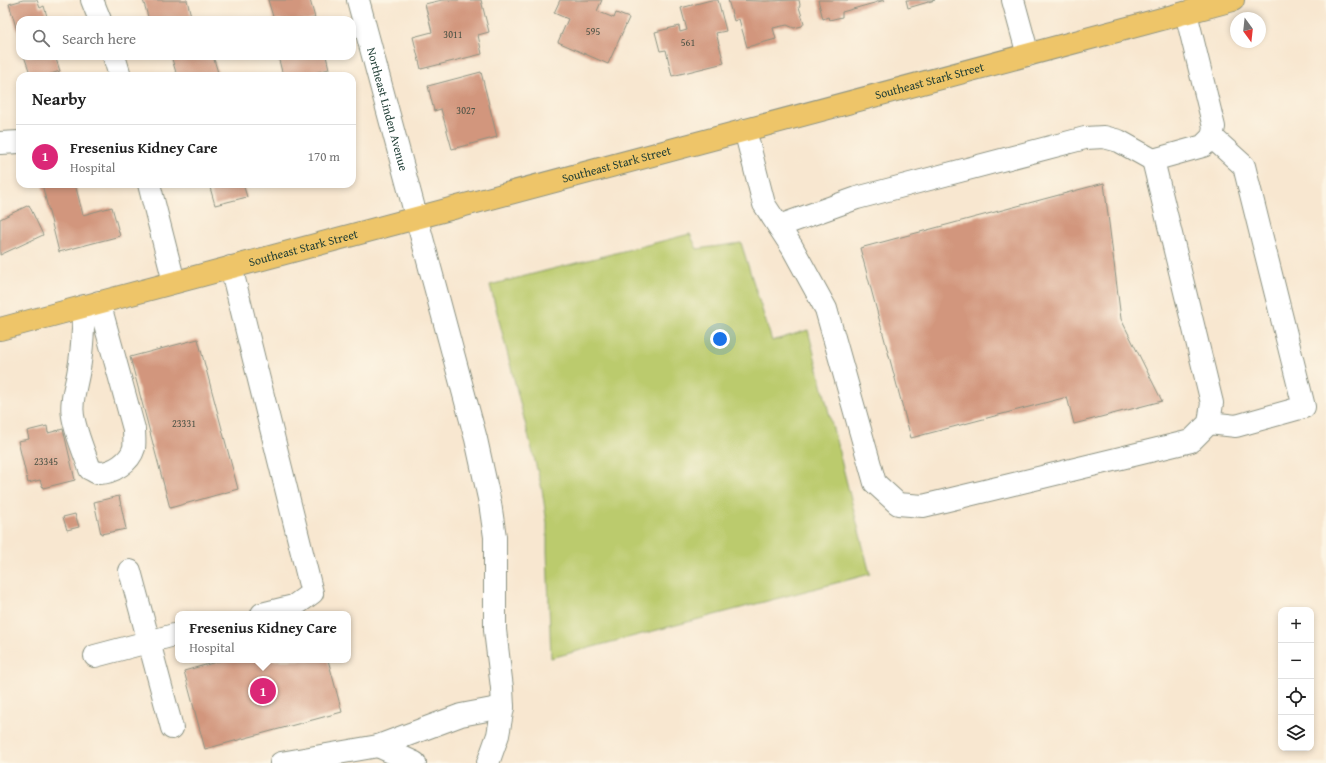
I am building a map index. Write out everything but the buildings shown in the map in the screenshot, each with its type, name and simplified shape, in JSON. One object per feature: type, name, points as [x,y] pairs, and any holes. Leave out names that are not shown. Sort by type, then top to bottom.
[{"type":"main road","name":"Southeast Stark Street","points":[[0,329],[1233,0]]},
{"type":"street","points":[[92,0],[98,16]]},
{"type":"street","name":"Northeast Linden Avenue","points":[[358,0],[476,439],[490,503],[495,537],[495,630],[503,707],[498,734],[488,763]]},
{"type":"street","points":[[1013,0],[1028,55]]},
{"type":"street","points":[[779,226],[857,198],[1085,138],[1104,137],[1119,141],[1153,160],[1202,146],[1212,137],[1214,127],[1186,13]]},
{"type":"street","points":[[115,60],[119,72]]},
{"type":"street","points":[[744,130],[764,204],[779,226],[826,309],[874,483],[898,504],[923,506],[1191,441],[1209,423],[1212,403],[1153,160]]},
{"type":"street","points":[[1209,423],[1236,426],[1304,407],[1244,166],[1212,137]]},
{"type":"street","points":[[0,142],[16,142]]},
{"type":"street","points":[[150,188],[174,282]]},
{"type":"street","points":[[231,267],[312,593],[294,606],[278,611]]},
{"type":"street","points":[[91,304],[134,429],[134,449],[127,461],[117,468],[99,473],[90,469],[73,415],[75,384],[91,304]]},
{"type":"street","points":[[130,571],[172,728]]},
{"type":"street","points":[[95,656],[149,640],[175,635]]},
{"type":"street","points":[[281,763],[378,746],[461,715],[503,707]]},
{"type":"street","points":[[378,746],[415,763]]},
{"type":"green space","points":[[690,234],[697,249],[741,243],[772,341],[808,330],[870,574],[551,658],[547,523],[542,489],[490,285]]},
{"type":"place","name":"Fresenius Kidney Care","points":[[263,691]]}]
